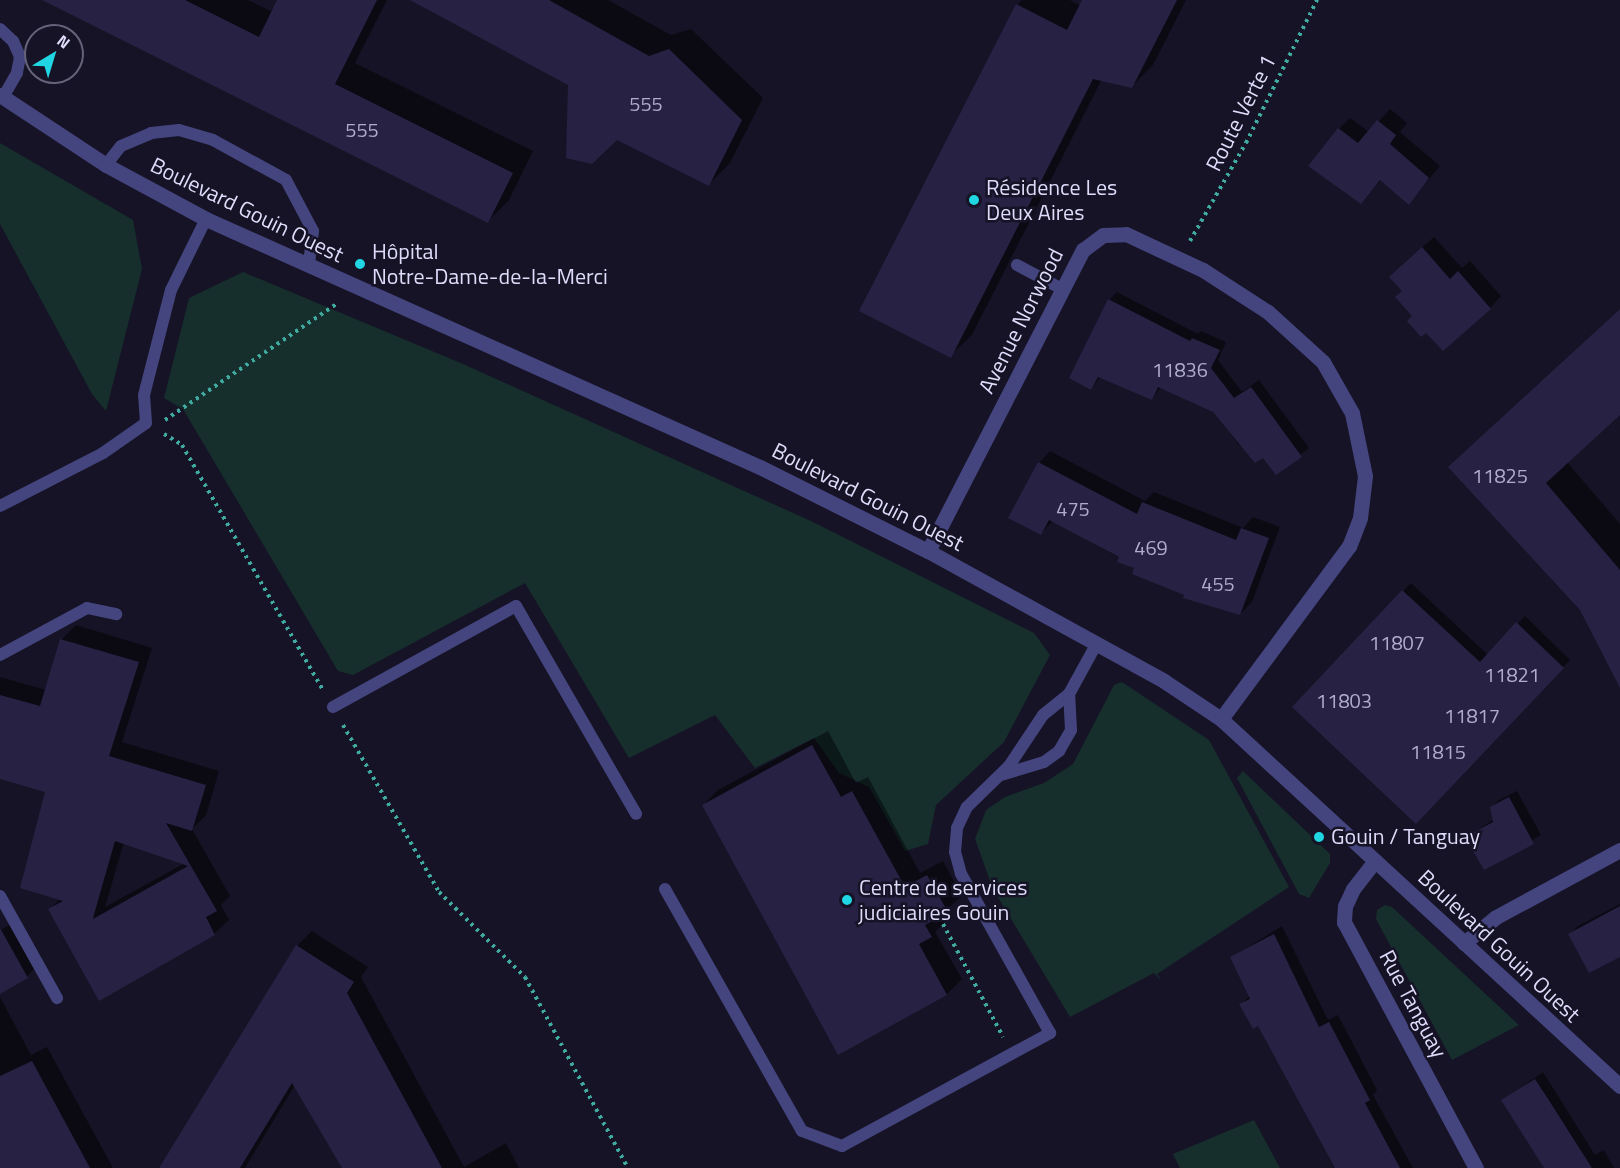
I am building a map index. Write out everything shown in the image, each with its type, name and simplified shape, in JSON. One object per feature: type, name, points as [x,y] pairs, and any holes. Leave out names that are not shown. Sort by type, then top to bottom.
[{"type":"street","name":"Boulevard Gouin Ouest","points":[[2,96],[106,165],[207,219],[309,266],[640,410],[928,551],[1097,643],[1221,719],[1620,1086]]},
{"type":"street","name":"Avenue Norwood","points":[[928,551],[1077,260],[1094,240],[1112,233],[1141,239],[1203,270],[1291,330],[1329,371],[1352,413],[1365,476],[1356,532],[1322,585],[1221,719]]},
{"type":"street","points":[[1464,944],[1496,917],[1620,850]]},
{"type":"street","name":"Rue Tanguay","points":[[1374,862],[1353,889],[1345,906],[1344,922],[1476,1168]]},
{"type":"lane","points":[[0,29],[13,41],[20,57],[17,73],[2,96]]},
{"type":"lane","points":[[106,165],[121,146],[151,133],[188,131],[213,140],[286,180],[313,231],[309,266]]},
{"type":"lane","points":[[0,506],[103,453],[146,423],[144,395],[171,290],[207,219]]},
{"type":"lane","points":[[1017,265],[1062,289]]},
{"type":"lane","points":[[333,707],[516,606],[636,814]]},
{"type":"lane","points":[[0,654],[87,608],[116,614]]},
{"type":"lane","points":[[665,889],[802,1131],[842,1146],[1050,1033],[961,874],[955,852],[957,828],[967,807],[999,775],[1043,715],[1069,694],[1097,643]]},
{"type":"lane","points":[[999,775],[1044,762],[1059,752],[1071,730],[1069,694]]},
{"type":"lane","points":[[0,896],[57,998]]},
{"type":"path","name":"Route Verte 1","points":[[1191,239],[1246,143],[1317,0]]},
{"type":"path","points":[[146,423],[168,420],[338,303]]},
{"type":"path","points":[[146,423],[182,445],[439,892],[525,977],[628,1168]]},
{"type":"path","points":[[943,924],[1012,1054]]},
{"type":"green space","points":[[0,143],[133,220],[142,269],[106,411],[92,394],[0,224]]},
{"type":"green space","points":[[243,272],[463,364],[813,522],[1034,633],[1050,655],[1004,742],[936,805],[928,844],[905,851],[869,787],[839,773],[814,738],[755,768],[715,715],[629,758],[525,583],[353,675],[338,671],[183,409],[164,398],[189,298]]},
{"type":"green space","points":[[1122,682],[1209,740],[1289,887],[1157,974],[1162,982],[1154,973],[1070,1017],[993,889],[975,839],[986,810],[1005,797],[1044,783],[1073,764],[1114,685]]},
{"type":"green space","points":[[1243,771],[1330,854],[1330,863],[1309,898],[1299,894],[1237,778]]},
{"type":"green space","points":[[1385,905],[1392,907],[1519,1025],[1452,1060],[1376,919],[1377,910]]},
{"type":"green space","points":[[1254,1120],[1280,1168],[1180,1168],[1173,1154]]},
{"type":"building","points":[[42,0],[185,0],[259,37],[277,0],[377,0],[335,84],[513,173],[488,223]]},
{"type":"building","points":[[410,0],[549,0],[649,56],[669,49],[742,120],[709,186],[617,140],[592,164],[566,158],[568,85]]},
{"type":"building","name":"Résidence Les Deux Aires","points":[[1082,0],[1177,0],[1132,88],[1093,79],[951,358],[859,311],[1016,4],[1067,30]]},
{"type":"building","points":[[1377,120],[1396,135],[1390,144],[1429,178],[1409,205],[1380,180],[1361,204],[1308,166],[1338,128],[1358,143]]},
{"type":"building","points":[[1422,247],[1450,279],[1458,271],[1491,309],[1443,351],[1426,333],[1421,337],[1407,321],[1412,316],[1395,297],[1402,291],[1389,277]]},
{"type":"building","points":[[1108,299],[1190,341],[1192,338],[1220,350],[1211,368],[1234,398],[1251,387],[1302,457],[1276,475],[1263,458],[1255,463],[1213,412],[1158,387],[1152,400],[1098,377],[1091,390],[1069,378]]},
{"type":"building","points":[[1620,309],[1620,415],[1546,483],[1620,570],[1620,688],[1580,610],[1448,467]]},
{"type":"building","points":[[1038,462],[1137,514],[1142,502],[1236,540],[1241,528],[1269,538],[1240,615],[1183,598],[1184,595],[1132,574],[1134,568],[1117,562],[1119,557],[1049,520],[1041,535],[1008,518]]},
{"type":"building","points":[[1402,590],[1480,662],[1516,622],[1564,668],[1416,824],[1292,707]]},
{"type":"building","points":[[60,639],[139,662],[109,756],[206,785],[192,831],[166,823],[217,911],[206,917],[215,935],[99,1001],[48,909],[63,901],[20,888],[45,792],[0,779],[0,695],[40,706]],"holes":[[[115,841],[188,866],[93,919]]]},
{"type":"building","name":"Centre de services judiciaires Gouin","points":[[812,745],[841,797],[852,791],[905,887],[927,875],[948,912],[925,925],[932,937],[919,944],[947,995],[838,1055],[702,805]]},
{"type":"building","points":[[1509,797],[1534,844],[1484,870],[1465,837],[1493,822],[1490,807]]},
{"type":"building","points":[[1620,906],[1620,957],[1589,973],[1568,934]]},
{"type":"building","points":[[0,928],[28,978],[0,994]]},
{"type":"building","points":[[1274,934],[1319,1027],[1329,1022],[1370,1100],[1365,1103],[1400,1168],[1335,1168],[1258,1026],[1253,1029],[1239,1004],[1250,999],[1230,957]]},
{"type":"building","points":[[296,945],[354,982],[347,993],[442,1168],[342,1168],[292,1083],[240,1168],[159,1168]]},
{"type":"building","points":[[32,1061],[90,1168],[0,1168],[0,1076]]},
{"type":"building","points":[[1535,1079],[1592,1168],[1544,1168],[1501,1100]]},
{"type":"place","name":"Résidence Les Deux Aires","points":[[974,200]]},
{"type":"place","name":"Hôpital Notre-Dame-de-la-Merci","points":[[360,264]]},
{"type":"place","name":"Gouin / Tanguay","points":[[1319,837]]},
{"type":"place","name":"Centre de services judiciaires Gouin","points":[[847,900]]}]
